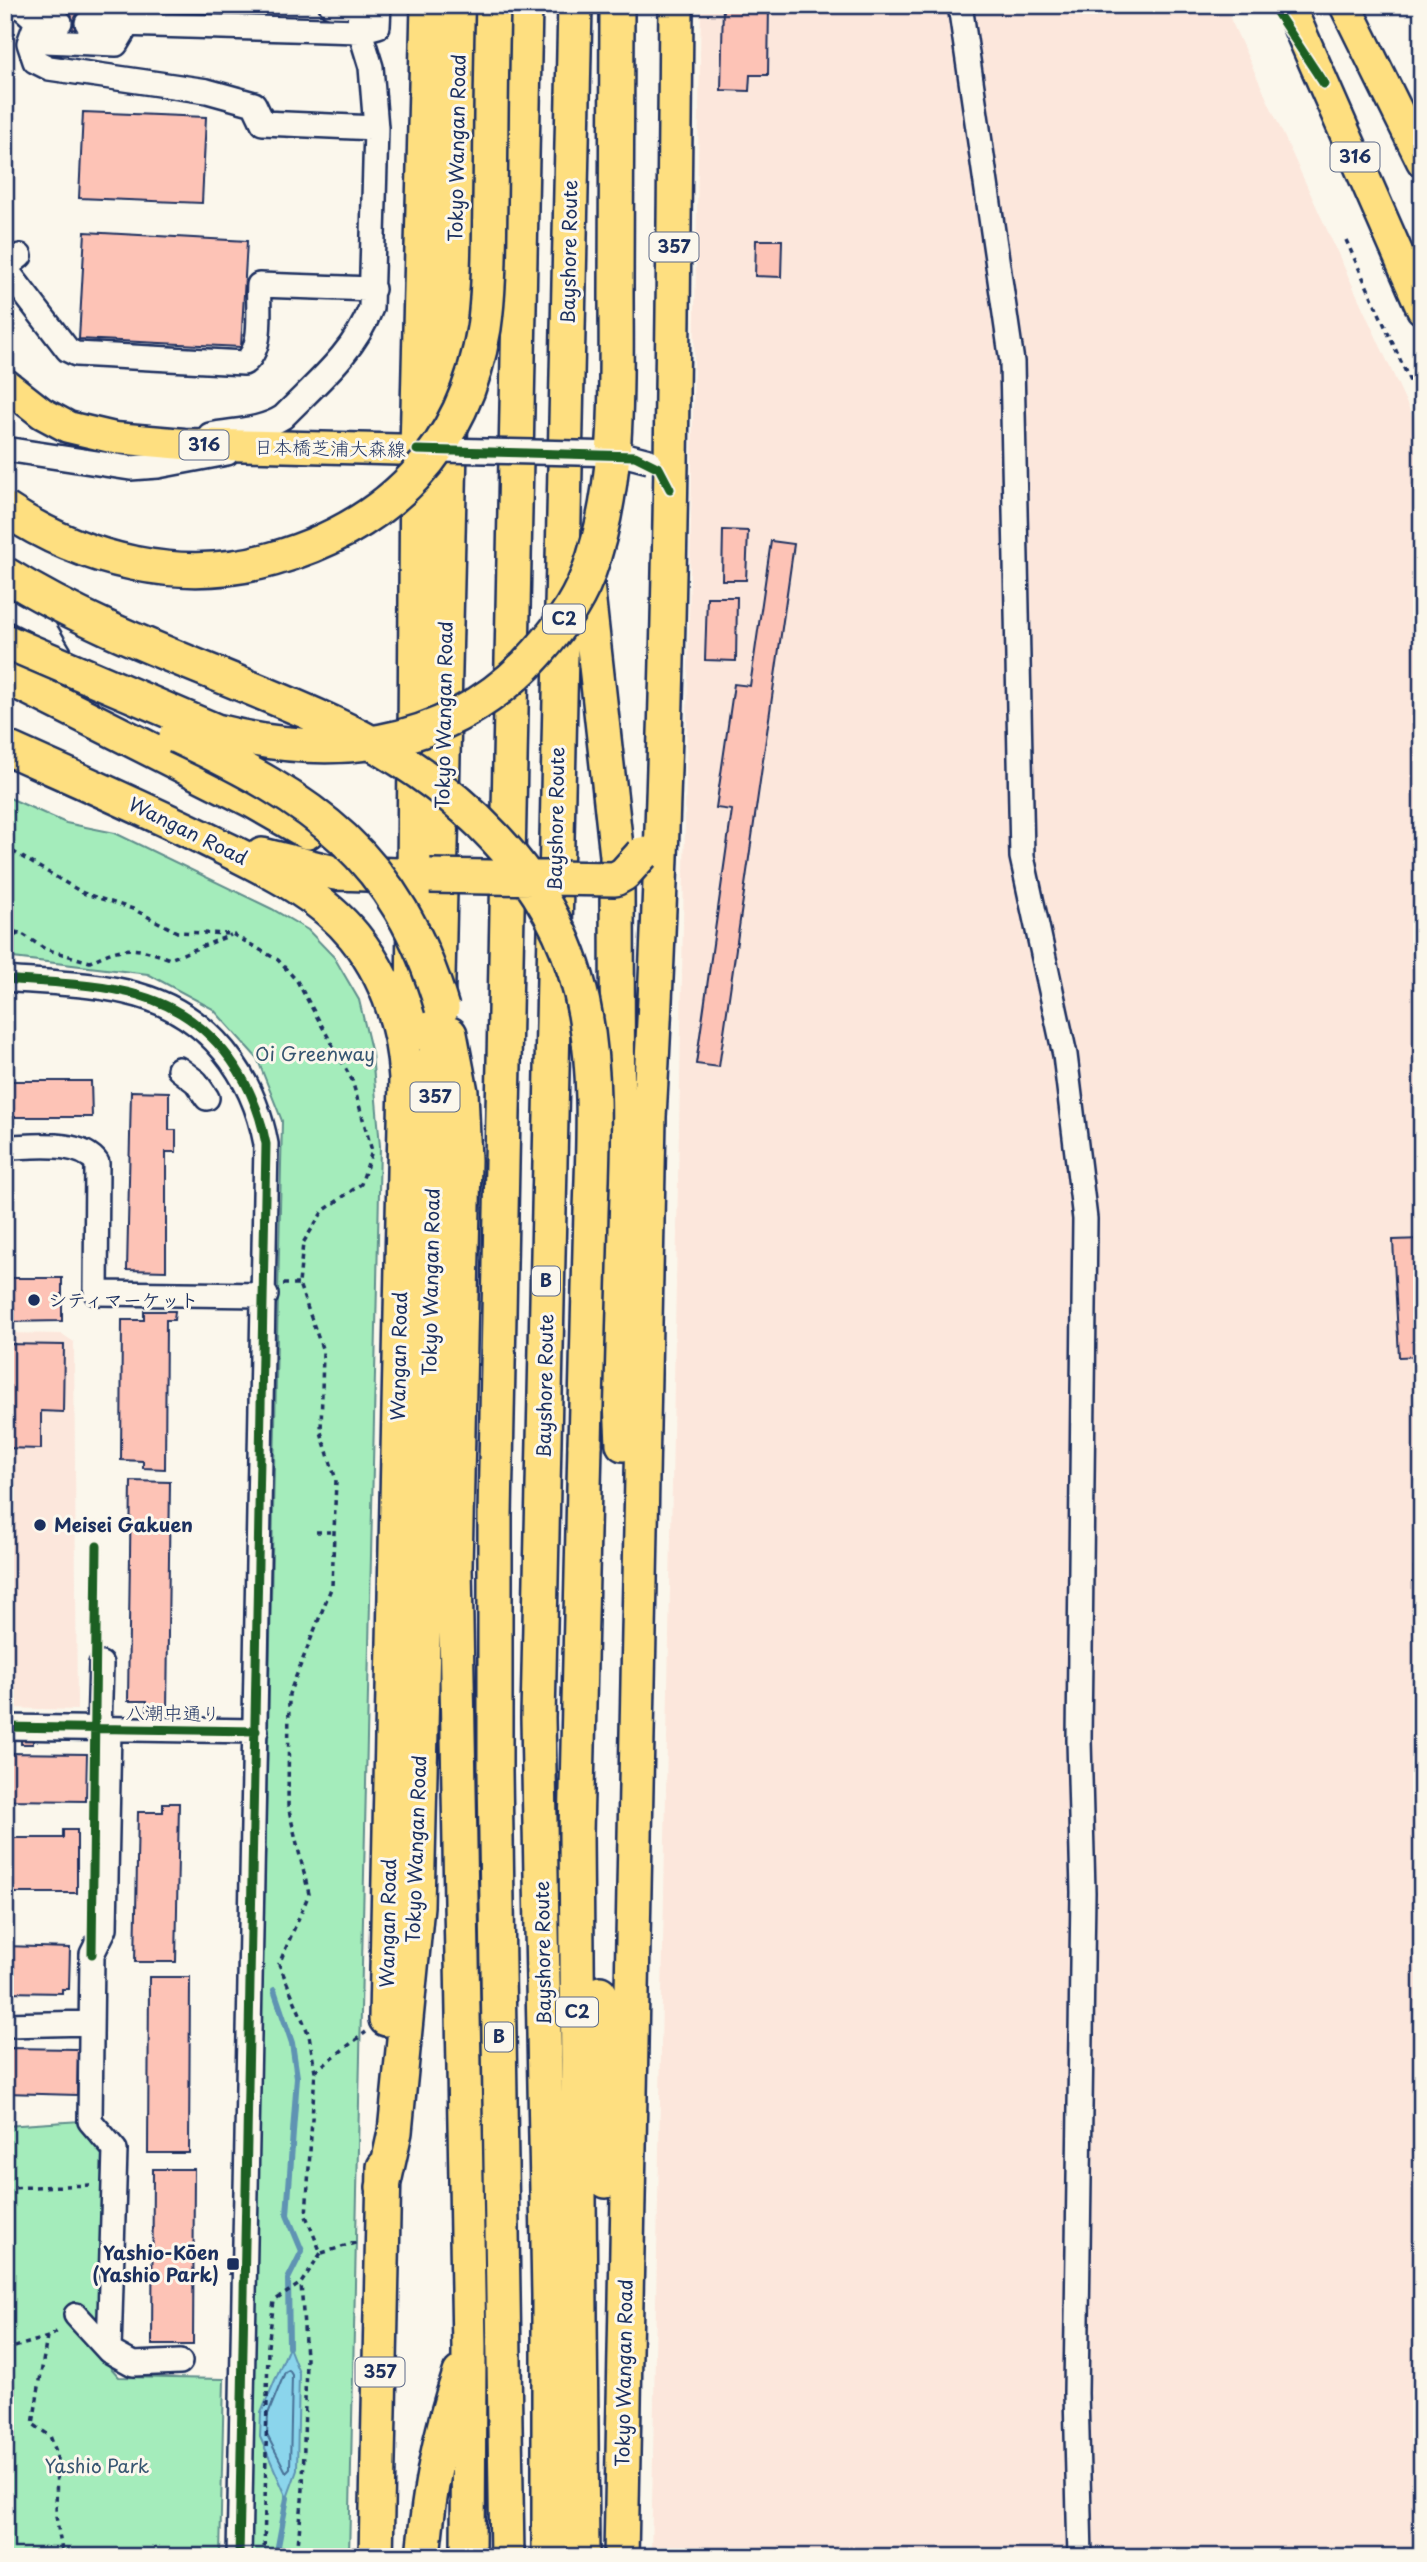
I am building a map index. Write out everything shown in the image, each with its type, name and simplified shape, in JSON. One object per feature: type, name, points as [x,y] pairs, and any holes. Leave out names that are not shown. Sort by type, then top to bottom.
[{"type":"highway","name":"357","points":[[405,1078],[412,1042],[422,876],[430,450],[428,5]]},
{"type":"highway","name":"Tokyo Wangan Road","points":[[376,2557],[383,2187],[394,2132],[417,1906],[460,5]]},
{"type":"highway","points":[[5,509],[56,539],[116,561],[164,567],[221,568],[257,563],[321,543],[377,512],[403,491],[425,468],[455,418],[477,360],[484,330],[489,268],[493,5]]},
{"type":"highway","name":"B","points":[[507,2557],[495,1772],[495,1516],[525,5]]},
{"type":"highway","name":"Bayshore Route","points":[[550,2557],[549,2282],[538,1718],[575,5]]},
{"type":"highway","name":"C2","points":[[5,643],[66,664],[154,706],[216,731],[274,742],[340,746],[389,741],[449,720],[496,691],[537,653],[561,623],[587,576],[610,484],[616,385],[617,5]]},
{"type":"highway","name":"Tokyo Wangan Road","points":[[621,2557],[649,1117],[662,893],[669,574],[676,5]]},
{"type":"highway","points":[[567,319],[589,624],[602,699],[617,856],[619,1381],[626,1466],[640,1557]]},
{"type":"highway","name":"C2","points":[[5,574],[67,610],[332,723],[396,756],[466,808],[510,853],[548,910],[566,951],[585,1010],[590,1046],[593,1122],[578,1719],[576,1943],[582,2557]]},
{"type":"highway","points":[[178,824],[256,853],[335,873],[615,879],[624,874],[642,854],[648,841],[652,668],[669,574]]},
{"type":"highway","name":"C2","points":[[5,643],[150,724],[268,781],[320,816],[363,858],[398,905],[427,960],[442,1008]]},
{"type":"highway","points":[[5,676],[253,801],[329,849],[387,908],[428,976],[442,1008],[457,1063],[463,1126],[455,1567],[469,2347],[468,2557]]},
{"type":"highway","name":"Wangan Road","points":[[5,747],[178,824],[281,878],[327,909],[354,935],[386,988],[398,1015],[405,1078],[383,2187]]},
{"type":"highway","points":[[578,1719],[596,1886],[611,2287],[625,2378]]},
{"type":"highway","points":[[423,2557],[429,2495],[441,2427],[469,2347]]},
{"type":"main road","name":"316","points":[[1289,5],[1415,275],[1422,309]]},
{"type":"main road","points":[[1345,5],[1422,162]]},
{"type":"main road","name":"日本橋芝浦大森線","points":[[5,384],[42,413],[68,427],[115,438],[184,444],[430,450]]},
{"type":"street","points":[[19,5],[37,21],[45,41],[116,44],[128,24]]},
{"type":"street","points":[[87,23],[360,31],[378,26],[379,6],[331,5]]},
{"type":"street","points":[[960,5],[1012,362],[1022,857],[1065,1055],[1075,1118],[1085,1219],[1079,1740],[1083,1892],[1076,2393],[1080,2557]]},
{"type":"street","points":[[1272,5],[1324,84]]},
{"type":"street","points":[[184,444],[212,434],[272,424],[283,417],[347,351],[363,329],[371,308],[373,289],[376,128],[371,67],[360,31],[359,6]]},
{"type":"street","points":[[37,21],[60,22]]},
{"type":"street","points":[[37,21],[29,43],[34,61],[49,68],[206,92],[254,104],[263,123],[376,128]]},
{"type":"street","points":[[20,256],[5,268],[68,350],[76,354],[244,363],[252,357],[256,347],[258,285],[373,289]]},
{"type":"street","points":[[5,449],[103,466],[138,468],[265,446]]},
{"type":"street","points":[[430,450],[622,454],[649,461],[666,476],[670,489]]},
{"type":"street","points":[[5,605],[41,623],[66,664]]},
{"type":"street","points":[[5,978],[115,990],[149,998],[192,1021],[226,1052],[256,1101],[267,1144],[239,2557]]},
{"type":"street","points":[[179,1069],[196,1082],[207,1098]]},
{"type":"street","points":[[5,1147],[75,1148],[92,1156],[97,1163],[96,1293],[215,1286],[266,1295]]},
{"type":"street","points":[[101,1664],[105,1928],[92,1954],[90,2121],[115,2151],[109,2351]]},
{"type":"street","name":"八潮中通り","points":[[5,1727],[257,1731]]},
{"type":"street","points":[[5,2025],[90,2023]]},
{"type":"street","points":[[76,2315],[109,2351],[133,2364],[180,2362]]},
{"type":"path","points":[[1346,240],[1422,408]]},
{"type":"path","points":[[5,930],[21,933],[45,949],[90,962],[111,951],[139,947],[170,959],[232,934]]},
{"type":"path","points":[[5,939],[21,933]]},
{"type":"path","points":[[316,1532],[334,1532]]},
{"type":"path","points":[[288,1806],[309,1894],[279,1964],[309,2035],[315,2071],[306,2216],[321,2253]]},
{"type":"path","points":[[315,2071],[367,2031]]},
{"type":"path","points":[[5,2188],[91,2187]]},
{"type":"path","points":[[264,2557],[268,2370],[274,2301],[301,2283],[321,2253],[360,2242]]},
{"type":"path","points":[[298,2557],[303,2489],[306,2357],[301,2283]]},
{"type":"path","points":[[5,2350],[47,2337],[76,2315]]},
{"type":"path","points":[[47,2337],[33,2424],[50,2436],[57,2454],[56,2516],[64,2557]]},
{"type":"shaded area","points":[[701,5],[1224,5],[1422,437],[1422,2557],[651,2557]]},
{"type":"shaded area","name":"Meisei Gakuen","points":[[5,1333],[62,1334],[74,1342],[77,1710],[5,1708]]},
{"type":"green space","name":"Oi Greenway","points":[[5,796],[66,823],[115,833],[272,909],[308,930],[334,957],[359,1000],[372,1054],[380,1146],[349,2557],[249,2557],[282,1121],[257,1058],[213,1009],[148,974],[5,957]]},
{"type":"green space","name":"Yashio Park","points":[[81,2121],[107,2145],[101,2357],[119,2377],[224,2379],[220,2557],[5,2557],[5,2126]]},
{"type":"water","points":[[289,2347],[299,2373],[297,2470],[287,2498],[260,2437],[261,2413]]},
{"type":"building","points":[[61,5],[108,5],[107,11],[88,10],[87,35],[60,34]]},
{"type":"building","points":[[723,5],[769,5],[768,75],[750,75],[749,91],[721,90]]},
{"type":"building","points":[[83,112],[206,117],[202,203],[79,198]]},
{"type":"building","points":[[85,232],[247,241],[241,347],[79,339]]},
{"type":"building","points":[[756,240],[782,240],[781,277],[755,276]]},
{"type":"building","points":[[723,530],[748,531],[746,580],[722,580]]},
{"type":"building","points":[[771,541],[794,544],[719,1067],[696,1064],[732,810],[716,808],[734,684],[750,686]]},
{"type":"building","points":[[707,597],[737,597],[736,661],[705,660]]},
{"type":"building","points":[[5,1081],[91,1081],[92,1117],[5,1117]]},
{"type":"building","points":[[131,1091],[169,1092],[169,1130],[176,1130],[176,1152],[166,1152],[166,1271],[127,1270]]},
{"type":"building","points":[[5,1193],[13,1193],[13,1212],[5,1212]]},
{"type":"building","points":[[1422,1239],[1422,1356],[1399,1357],[1393,1240]]},
{"type":"building","name":"シティマーケット","points":[[5,1278],[62,1278],[62,1321],[5,1322]]},
{"type":"building","points":[[144,1311],[175,1311],[174,1320],[166,1320],[165,1469],[143,1468],[143,1461],[121,1460],[122,1320],[144,1320]]},
{"type":"building","points":[[5,1344],[64,1345],[63,1412],[41,1411],[41,1449],[5,1448]]},
{"type":"building","points":[[131,1481],[170,1482],[167,1710],[147,1710],[147,1701],[128,1701]]},
{"type":"building","points":[[1414,1567],[1422,1567],[1422,1749]]},
{"type":"building","points":[[21,1740],[33,1740],[33,1744],[21,1744]]},
{"type":"building","points":[[5,1753],[87,1754],[86,1801],[5,1800]]},
{"type":"building","points":[[163,1803],[179,1803],[176,1962],[135,1962],[138,1812],[163,1812]]},
{"type":"building","points":[[63,1830],[77,1830],[77,1893],[5,1893],[5,1838],[63,1838]]},
{"type":"building","points":[[5,1946],[70,1948],[69,1989],[62,1989],[62,1993],[5,1992]]},
{"type":"building","points":[[149,1977],[190,1977],[189,2153],[148,2153]]},
{"type":"building","points":[[5,2048],[78,2049],[77,2095],[5,2093]]},
{"type":"building","points":[[153,2169],[194,2169],[193,2345],[152,2345]]},
{"type":"building","points":[[230,2260],[233,2260],[233,2274],[229,2274]]},
{"type":"waterway","points":[[274,1990],[292,2043],[297,2077],[287,2215],[302,2251],[288,2279],[289,2347]]},
{"type":"waterway","points":[[276,2557],[287,2498]]},
{"type":"cycle path","points":[[1272,5],[1324,84]]},
{"type":"cycle path","points":[[417,450],[635,456],[659,468],[670,489]]},
{"type":"cycle path","points":[[5,979],[122,991],[163,1004],[186,1017],[206,1032],[239,1071],[260,1118],[266,1144],[239,2557]]},
{"type":"cycle path","points":[[92,1954],[97,1546]]},
{"type":"cycle path","points":[[5,1727],[256,1731]]},
{"type":"place","name":"シティマーケット","points":[[34,1300]]},
{"type":"place","name":"Meisei Gakuen","points":[[40,1525]]},
{"type":"place","name":"Yashio-Kōen (Yashio Park)","points":[[233,2264]]}]
